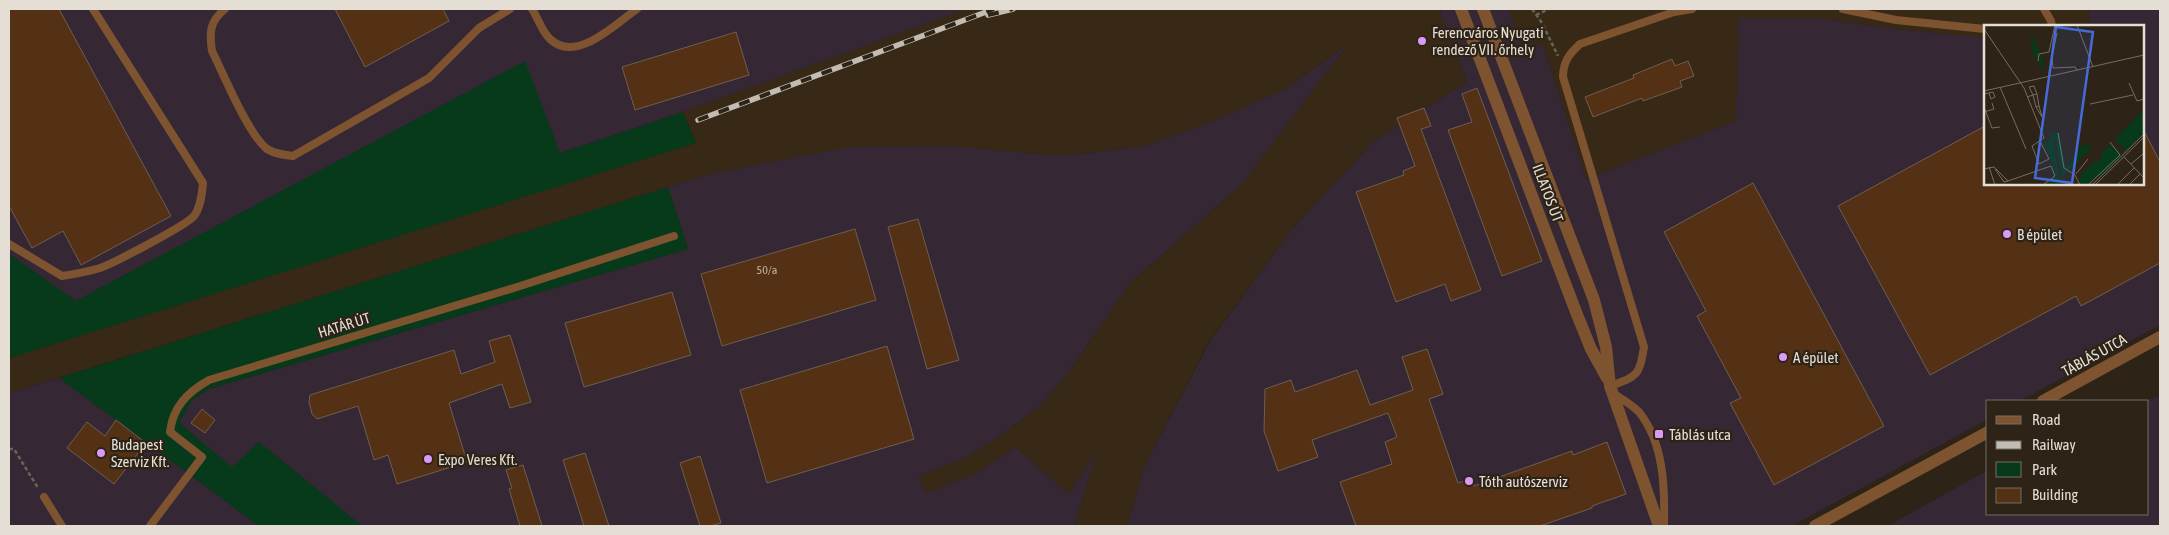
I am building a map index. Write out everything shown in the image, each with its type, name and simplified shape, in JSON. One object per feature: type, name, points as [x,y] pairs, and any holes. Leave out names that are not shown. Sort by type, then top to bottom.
[{"type":"street","name":"ILLATOS ÚT","points":[[1461,9],[1591,350],[1612,389],[1659,526]]},
{"type":"street","name":"ILLATOS ÚT","points":[[1482,9],[1594,300],[1606,347],[1612,389]]},
{"type":"street","name":"TÁBLÁS UTCA","points":[[2045,400],[2160,337]]},
{"type":"street","points":[[1815,526],[1986,433]]},
{"type":"lane","points":[[9,244],[62,276],[84,273],[102,267],[180,226],[194,216],[201,198],[203,183],[93,9]]},
{"type":"lane","points":[[225,9],[216,16],[211,25],[209,35],[212,51],[256,139],[268,150],[278,154],[293,156],[429,78],[479,28],[510,9]]},
{"type":"lane","points":[[532,9],[548,38],[558,45],[568,48],[591,42],[637,9]]},
{"type":"lane","points":[[1664,526],[1663,477],[1649,427],[1637,410],[1612,389],[1632,378],[1640,368],[1644,347],[1563,78],[1563,67],[1568,55],[1580,44],[1674,12],[1692,9]]},
{"type":"lane","points":[[1843,9],[1896,20],[1984,30]]},
{"type":"lane","points":[[2044,9],[2052,25]]},
{"type":"lane","name":"HATÁR ÚT","points":[[150,526],[202,457],[170,432],[171,421],[176,409],[184,398],[209,380],[517,288],[674,236]]},
{"type":"lane","points":[[44,497],[62,526]]},
{"type":"path","points":[[1532,9],[1563,67]]},
{"type":"path","points":[[1536,15],[1549,9]]},
{"type":"path","points":[[9,449],[14,449],[44,497]]},
{"type":"shaded area","points":[[9,9],[967,9],[683,112],[560,153],[524,62],[76,301],[9,254]]},
{"type":"shaded area","points":[[967,9],[1439,9],[1467,82],[1374,141],[1292,229],[1209,341],[1145,465],[1127,526],[1074,526],[1095,454],[1069,494],[1015,447],[976,474],[925,494],[919,476],[968,457],[1037,408],[1064,379],[1130,283],[1242,184],[1345,46],[1283,90],[1211,122],[1146,146],[1063,156],[953,146],[710,174],[9,393],[9,358],[696,143],[683,112]]},
{"type":"shaded area","points":[[1439,9],[1508,9],[1522,46],[1532,43],[1544,47],[1586,179],[1736,121],[1739,18],[1819,18],[1895,29],[1984,38],[1984,185],[2144,185],[2144,25],[2090,25],[2089,9],[2160,9],[2160,325],[2022,400],[1986,400],[1986,420],[1792,526],[1127,526],[1145,465],[1210,341],[1292,229],[1374,141],[1467,82]]},
{"type":"shaded area","points":[[1508,9],[2089,9],[2090,25],[1984,25],[1984,38],[1977,38],[1819,18],[1740,18],[1737,121],[1586,179],[1544,47],[1522,46]]},
{"type":"shaded area","points":[[1347,45],[1242,184],[1130,283],[1064,379],[1037,408],[968,457],[919,476],[925,493],[976,474],[1015,447],[1069,494],[1097,451],[1074,526],[362,526],[259,442],[232,468],[179,423],[192,400],[209,389],[688,249],[668,187],[709,174],[850,147],[953,146],[1063,156],[1146,146],[1211,122],[1283,90]]},
{"type":"shaded area","points":[[59,378],[259,526],[9,526],[9,393]]},
{"type":"shaded area","points":[[2160,396],[2160,526],[1888,526],[1986,471],[1986,515],[2149,515],[2148,400]]},
{"type":"green space","points":[[525,61],[560,153],[683,112],[696,143],[9,358],[9,254],[76,301]]},
{"type":"green space","points":[[668,187],[688,249],[209,389],[192,400],[179,423],[232,467],[259,442],[362,526],[259,526],[59,378]]},
{"type":"building","points":[[9,9],[59,9],[171,216],[81,265],[63,231],[32,248],[9,206]]},
{"type":"building","points":[[335,9],[443,9],[449,21],[365,67]]},
{"type":"building","points":[[736,32],[749,75],[635,110],[622,67]]},
{"type":"building","points":[[1672,59],[1675,66],[1688,61],[1694,76],[1680,81],[1682,87],[1643,101],[1642,98],[1593,117],[1585,97],[1634,78],[1633,75]]},
{"type":"building","points":[[1477,88],[1542,261],[1502,276],[1448,130],[1472,122],[1462,94]]},
{"type":"building","points":[[1424,108],[1431,126],[1421,129],[1481,290],[1451,301],[1445,284],[1396,302],[1356,192],[1404,175],[1403,171],[1415,166],[1397,118]]},
{"type":"building","name":"B épület","points":[[1984,127],[1984,185],[2144,185],[2144,131],[2160,162],[2160,263],[2081,306],[2076,296],[1930,375],[1838,206]]},
{"type":"building","name":"A épület","points":[[1753,183],[1884,426],[1774,485],[1730,403],[1741,398],[1697,316],[1706,311],[1664,232]]},
{"type":"building","points":[[918,219],[959,360],[927,369],[888,227]]},
{"type":"building","points":[[855,229],[876,300],[722,346],[701,274]]},
{"type":"building","points":[[672,292],[691,355],[584,387],[565,323]]},
{"type":"building","points":[[510,335],[531,402],[510,408],[502,384],[449,403],[467,462],[397,484],[388,455],[374,460],[358,406],[317,419],[312,414],[309,402],[310,395],[454,350],[461,374],[495,362],[489,341]]},
{"type":"building","points":[[887,346],[914,439],[767,483],[740,390]]},
{"type":"building","points":[[1427,349],[1443,394],[1429,399],[1458,483],[1471,479],[1474,486],[1572,451],[1573,455],[1607,442],[1626,494],[1540,526],[1356,526],[1340,482],[1392,464],[1385,442],[1397,437],[1388,413],[1312,440],[1318,457],[1278,471],[1264,431],[1265,389],[1291,380],[1295,392],[1357,370],[1370,405],[1413,390],[1402,357]]},
{"type":"building","points":[[202,409],[215,420],[205,433],[191,423]]},
{"type":"building","name":"Budapest Szerviz Kft.","points":[[116,420],[146,443],[114,484],[67,448],[87,422],[105,436]]},
{"type":"building","points":[[585,453],[609,526],[584,526],[563,460]]},
{"type":"building","points":[[700,456],[721,523],[710,526],[700,526],[680,463]]},
{"type":"building","points":[[523,465],[542,526],[520,526],[509,489],[512,488],[506,470]]},
{"type":"railway","points":[[698,120],[994,9]]},
{"type":"railway","points":[[988,15],[1013,9]]},
{"type":"place","name":"Ferencváros Nyugati rendező VII. őrhely","points":[[1422,41]]},
{"type":"place","name":"B épület","points":[[2007,234]]},
{"type":"place","name":"A épület","points":[[1783,357]]},
{"type":"place","name":"Táblás utca","points":[[1659,434]]},
{"type":"place","name":"Budapest Szerviz Kft.","points":[[101,453]]},
{"type":"place","name":"Expo Veres Kft.","points":[[428,459]]},
{"type":"place","name":"Tóth autószerviz","points":[[1469,481]]}]
